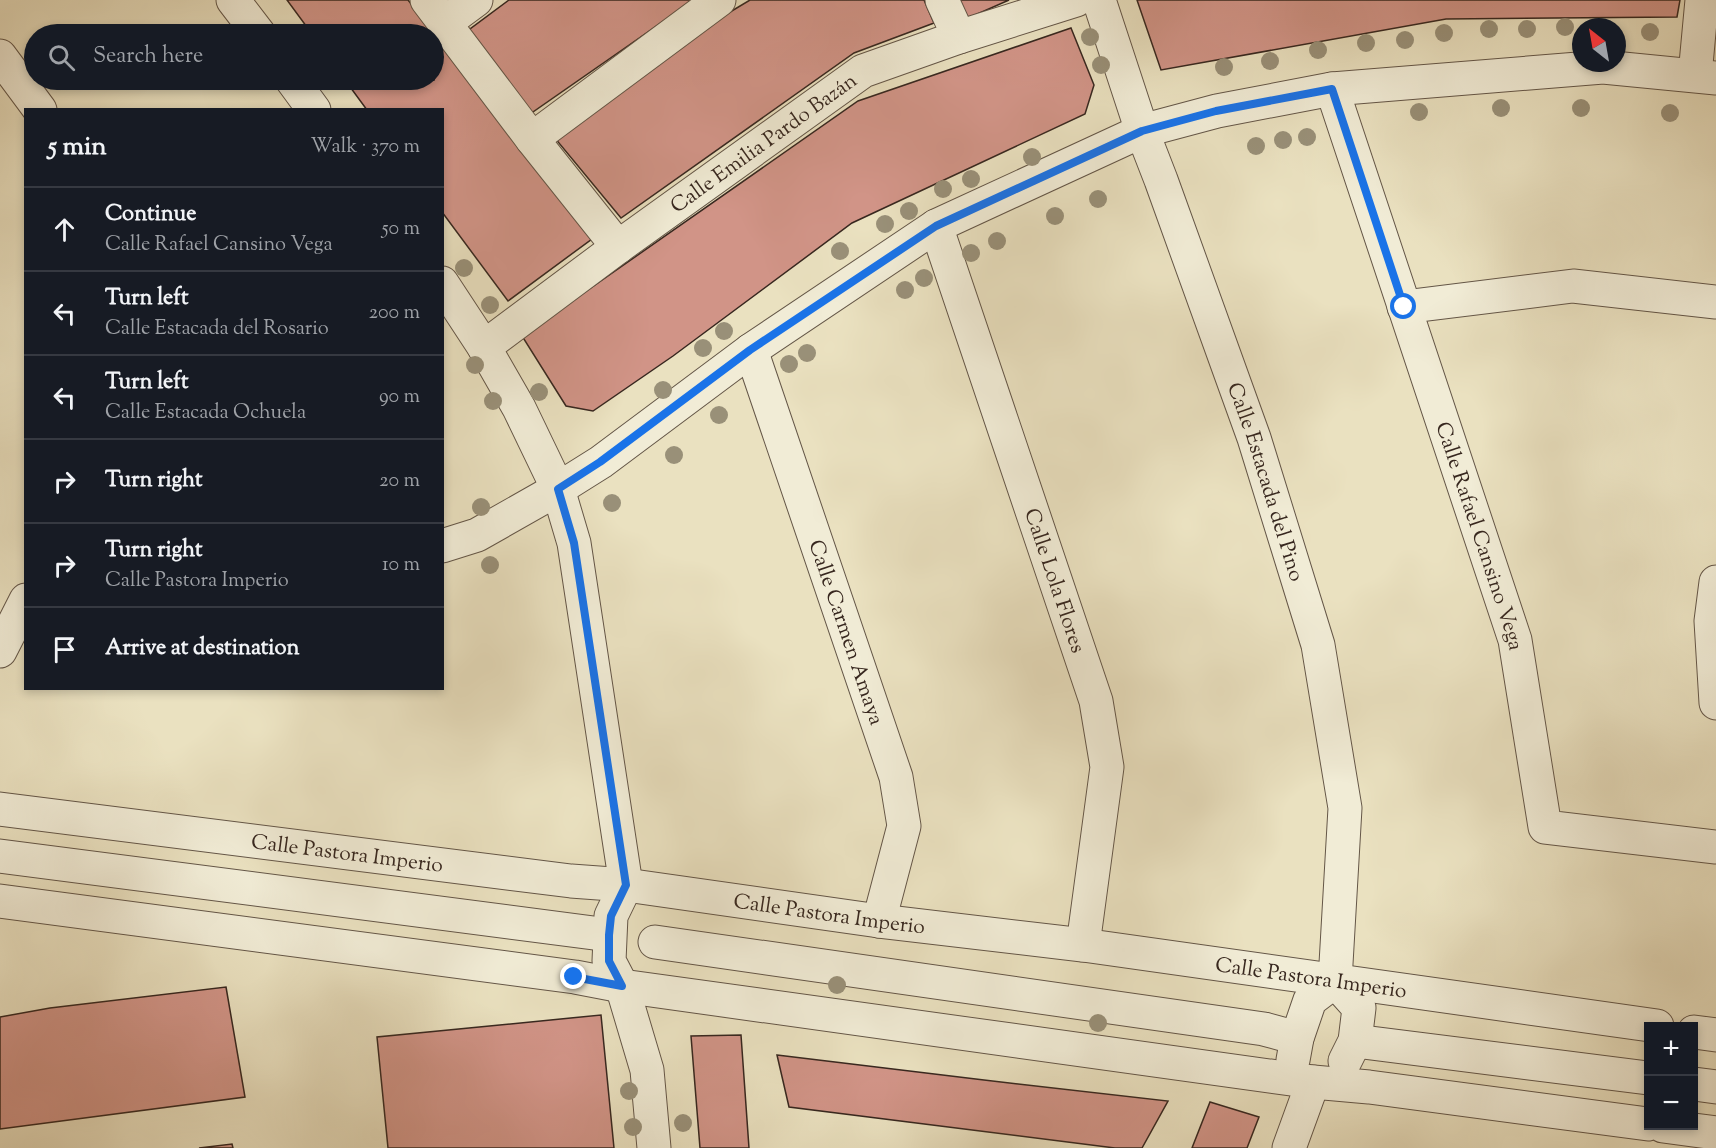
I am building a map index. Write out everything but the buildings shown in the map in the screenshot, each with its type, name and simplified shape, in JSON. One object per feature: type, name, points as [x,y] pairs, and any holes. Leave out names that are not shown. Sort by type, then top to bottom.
[{"type":"street","points":[[476,0],[436,11],[532,139],[618,247]]},
{"type":"street","points":[[532,139],[719,0]]},
{"type":"street","points":[[942,0],[959,37]]},
{"type":"street","name":"Calle Emilia Pardo Bazán","points":[[484,347],[618,247],[863,71],[959,37],[1076,0]]},
{"type":"street","name":"Calle Estacada del Pino","points":[[1099,0],[1142,131],[1254,438],[1318,645],[1345,808],[1335,981]]},
{"type":"street","points":[[444,545],[477,535],[600,462],[750,350],[936,226],[1142,131],[1216,111],[1332,89],[1603,67],[1706,76],[1702,0]]},
{"type":"street","points":[[0,56],[24,88]]},
{"type":"street","name":"Calle Rafael Cansino Vega","points":[[1332,89],[1515,640],[1545,827],[1716,847]]},
{"type":"street","points":[[25,90],[39,108]]},
{"type":"street","points":[[299,90],[313,108]]},
{"type":"street","name":"Calle Lola Flores","points":[[936,226],[1096,701],[1107,767],[1083,945]]},
{"type":"street","points":[[444,286],[484,347],[519,408],[558,489],[574,543],[626,885],[611,916],[609,961],[622,986],[647,1070],[654,1148]]},
{"type":"street","points":[[1404,307],[1573,286],[1716,302]]},
{"type":"street","name":"Calle Carmen Amaya","points":[[750,350],[896,777],[904,826],[879,921]]},
{"type":"street","points":[[1716,582],[1711,621],[1716,703]]},
{"type":"street","points":[[0,651],[24,604]]},
{"type":"street","name":"Calle Pastora Imperio","points":[[0,809],[571,881],[626,885],[879,921],[1083,945],[1644,1024]]},
{"type":"street","points":[[0,856],[609,935]]},
{"type":"street","points":[[622,986],[654,969],[654,914],[626,885]]},
{"type":"street","points":[[0,901],[574,977],[622,986],[1313,1082],[1370,1087],[1644,1123]]},
{"type":"street","points":[[655,942],[1264,1029],[1297,1038]]},
{"type":"street","points":[[1288,1148],[1313,1082],[1341,1070],[1355,1041],[1359,1008],[1335,981],[1310,1000],[1297,1038],[1292,1065],[1313,1082]]},
{"type":"street","points":[[1698,1033],[1716,1035]]},
{"type":"street","points":[[1355,1041],[1644,1077]]},
{"type":"street","points":[[1698,1085],[1716,1087]]},
{"type":"street","points":[[1698,1130],[1716,1132]]},
{"type":"route","points":[[574,977],[622,986],[609,961],[609,935],[611,916],[626,885],[574,543],[558,489],[600,462],[750,350],[936,226],[1142,131],[1216,111],[1332,89],[1404,307]]}]
